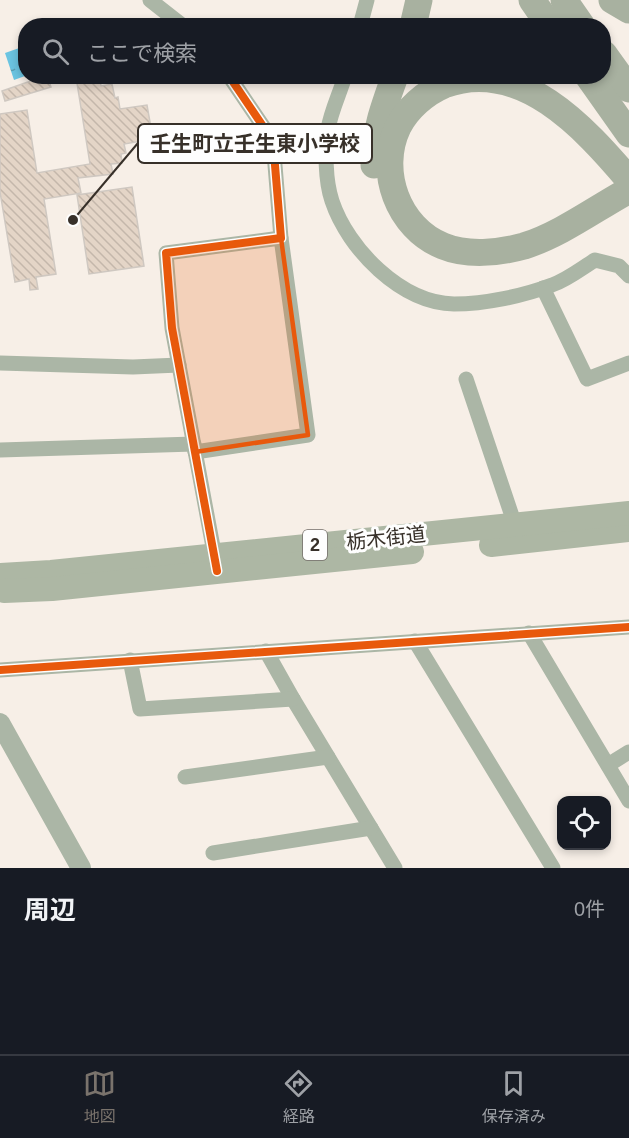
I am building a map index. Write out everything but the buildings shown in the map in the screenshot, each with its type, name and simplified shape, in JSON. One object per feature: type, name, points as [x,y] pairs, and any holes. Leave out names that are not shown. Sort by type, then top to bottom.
[{"type":"highway","points":[[415,18],[419,0]]},
{"type":"highway","points":[[532,0],[544,18]]},
{"type":"highway","points":[[564,0],[576,18]]},
{"type":"highway","points":[[612,0],[629,10]]},
{"type":"highway","points":[[611,65],[629,89]]},
{"type":"highway","points":[[392,84],[374,144],[377,190],[385,212],[396,228],[408,242],[424,253],[444,262],[464,266],[508,263],[535,256],[559,246],[627,192]]},
{"type":"highway","points":[[450,84],[430,93],[409,110],[398,128],[391,149],[390,173],[394,194],[411,224],[426,236],[443,246],[462,251],[483,252],[525,246],[564,228],[627,192]]},
{"type":"highway","points":[[511,84],[525,88],[552,104],[579,125],[627,192]]},
{"type":"highway","points":[[594,84],[629,134]]},
{"type":"main road","name":"栃木街道","points":[[0,591],[52,589],[216,563],[629,513]]},
{"type":"main road","name":"栃木街道","points":[[0,575],[216,563],[629,530]]},
{"type":"street","points":[[150,0],[173,18]]},
{"type":"street","points":[[362,18],[367,0]]},
{"type":"street","points":[[0,450],[194,448],[308,435],[281,238],[273,141],[234,84]]},
{"type":"street","points":[[342,84],[329,127],[327,173],[332,200],[341,221],[362,254],[397,285],[427,299],[452,304],[486,302],[554,285],[595,260],[619,266],[629,276]]},
{"type":"street","points":[[216,563],[172,328],[166,253],[281,238]]},
{"type":"street","points":[[543,288],[587,379],[629,363]]},
{"type":"street","points":[[0,363],[133,367],[179,365]]},
{"type":"street","points":[[466,379],[515,525]]},
{"type":"street","points":[[0,670],[629,627]]},
{"type":"street","points":[[529,633],[629,801]]},
{"type":"street","points":[[415,641],[553,868]]},
{"type":"street","points":[[266,651],[395,868]]},
{"type":"street","points":[[130,660],[140,709],[293,699]]},
{"type":"street","points":[[0,723],[81,868]]},
{"type":"street","points":[[608,765],[629,752]]},
{"type":"street","points":[[185,777],[328,757]]},
{"type":"street","points":[[213,853],[371,828]]},
{"type":"highlighted area","points":[[281,238],[308,435],[195,452],[172,328],[166,253]]},
{"type":"water","points":[[18,48],[18,79],[14,80],[5,53]]},
{"type":"cycle path","points":[[217,571],[172,328],[166,253],[281,238],[273,141],[234,84]]},
{"type":"cycle path","points":[[0,670],[629,627]]},
{"type":"place","name":"壬生町立壬生東小学校","points":[[73,220]]}]
